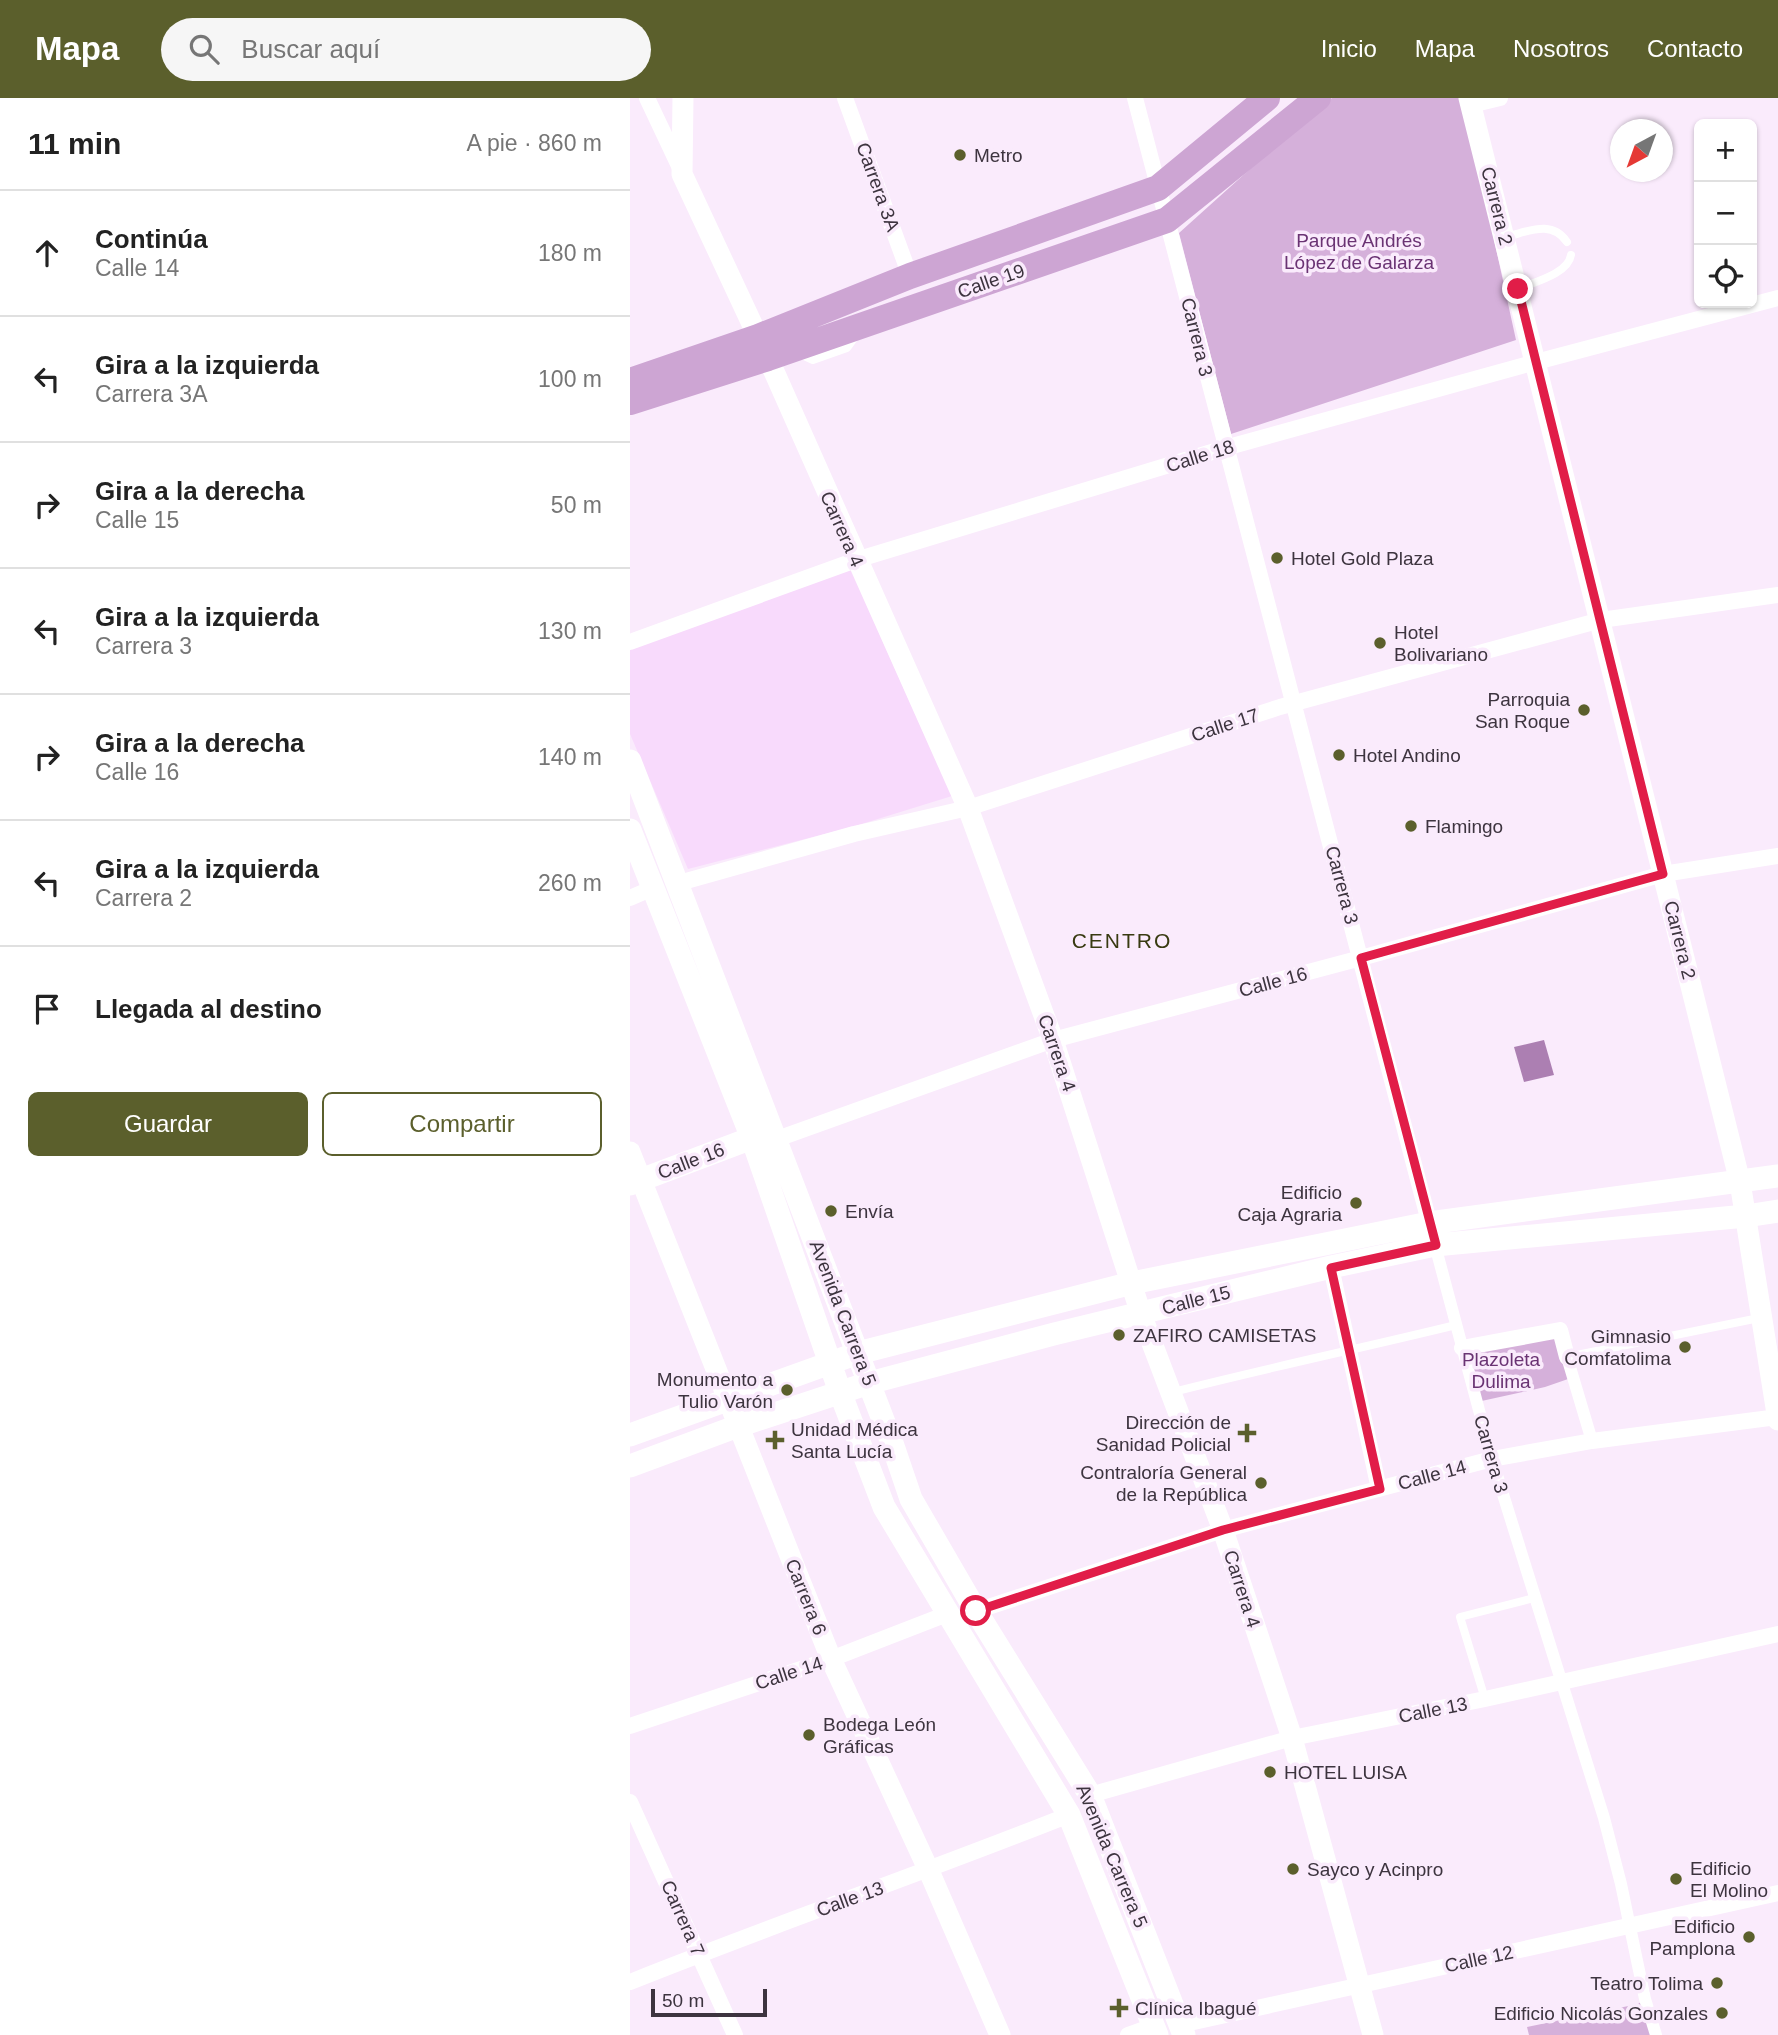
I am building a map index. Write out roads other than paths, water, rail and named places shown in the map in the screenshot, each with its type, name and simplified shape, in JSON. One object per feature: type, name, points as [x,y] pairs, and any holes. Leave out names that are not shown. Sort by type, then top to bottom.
[{"type":"main road","name":"Calle 19","points":[[630,401],[765,347],[911,276],[1158,188],[1267,98]]},
{"type":"main road","name":"Calle 19","points":[[630,381],[863,325],[1167,220],[1318,98]]},
{"type":"main road","points":[[630,374],[703,349],[765,347]]},
{"type":"main road","name":"Avenida Carrera 5","points":[[630,761],[858,1353],[911,1499],[976,1611],[1090,1795],[1182,2030]]},
{"type":"main road","name":"Avenida Carrera 5","points":[[630,830],[752,1138],[840,1392],[884,1507],[1069,1815],[1155,2031]]},
{"type":"main road","name":"Calle 16","points":[[636,1182],[752,1138]]},
{"type":"main road","name":"Calle 15","points":[[630,1435],[858,1353],[1132,1283],[1778,1177]]},
{"type":"main road","name":"Calle 15","points":[[630,1466],[738,1426],[869,1383],[1055,1334],[1331,1268],[1432,1234],[1745,1216],[1778,1210]]},
{"type":"street","points":[[647,98],[682,174]]},
{"type":"street","name":"Carrera 4","points":[[684,98],[682,174],[765,347],[856,560],[968,808],[1053,1040],[1141,1314],[1223,1530],[1292,1738],[1373,2035]]},
{"type":"street","name":"Carrera 3A","points":[[845,98],[911,276]]},
{"type":"street","points":[[1470,102],[1500,98]]},
{"type":"street","name":"Carrera 3","points":[[1136,99],[1462,1348],[1492,1459],[1604,1818],[1645,1999],[1656,2035]]},
{"type":"street","name":"Carrera 2","points":[[1470,102],[1740,1182],[1778,1418]]},
{"type":"street","name":"Calle 18","points":[[630,642],[856,560],[1225,448],[1778,298]]},
{"type":"street","name":"Calle 17","points":[[679,883],[854,834],[968,808],[1294,704],[1601,620],[1778,594]]},
{"type":"street","name":"Calle 16","points":[[776,1139],[1053,1040],[1663,874],[1778,856]]},
{"type":"street","points":[[630,898],[653,888]]},
{"type":"street","name":"Carrera 6","points":[[630,1152],[636,1182],[727,1399],[831,1659],[929,1871],[1000,2035]]},
{"type":"street","points":[[1331,1268],[1380,1489]]},
{"type":"street","points":[[1462,1348],[1560,1330],[1592,1441]]},
{"type":"street","name":"Calle 14","points":[[976,1611],[1223,1530],[1492,1459],[1592,1441],[1778,1418]]},
{"type":"street","name":"Calle 14","points":[[630,1726],[831,1659],[947,1614]]},
{"type":"street","name":"Calle 13","points":[[1090,1795],[1292,1738],[1561,1683],[1778,1634]]},
{"type":"street","name":"Carrera 7","points":[[630,1802],[735,2035]]},
{"type":"street","name":"Calle 13","points":[[630,1982],[699,1954],[929,1871],[1069,1815]]},
{"type":"street","name":"Calle 12","points":[[1182,2030],[1359,1985],[1778,1893]]},
{"type":"street","points":[[1128,2035],[1155,2031]]},
{"type":"lane","points":[[1505,237],[1552,229],[1560,233],[1567,242]]},
{"type":"lane","points":[[1518,289],[1564,268],[1571,255]]},
{"type":"lane","points":[[1567,1357],[1762,1318]]},
{"type":"lane","points":[[1172,1392],[1456,1325]]},
{"type":"lane","points":[[1485,1699],[1461,1617],[1534,1598]]},
{"type":"place","name":"Metro","points":[[960,155]]},
{"type":"place","name":"Hotel Gold Plaza","points":[[1277,558]]},
{"type":"place","name":"Hotel Bolivariano","points":[[1380,643]]},
{"type":"place","name":"Parroquia San Roque","points":[[1584,710]]},
{"type":"place","name":"Hotel Andino","points":[[1339,755]]},
{"type":"place","name":"Flamingo","points":[[1411,826]]},
{"type":"place","name":"Edificio Caja Agraria","points":[[1356,1203]]},
{"type":"place","name":"Envía","points":[[831,1211]]},
{"type":"place","name":"ZAFIRO CAMISETAS","points":[[1119,1335]]},
{"type":"place","name":"Gimnasio Comfatolima","points":[[1685,1347]]},
{"type":"place","name":"Monumento a Tulio Varón","points":[[787,1390]]},
{"type":"place","name":"Dirección de Sanidad Policial","points":[[1247,1433]]},
{"type":"place","name":"Unidad Médica Santa Lucía","points":[[775,1440]]},
{"type":"place","name":"Contraloría General de la República","points":[[1261,1483]]},
{"type":"place","name":"Bodega León Gráficas","points":[[809,1735]]},
{"type":"place","name":"HOTEL LUISA","points":[[1270,1772]]},
{"type":"place","name":"Sayco y Acinpro","points":[[1293,1869]]},
{"type":"place","name":"Edificio El Molino","points":[[1676,1879]]},
{"type":"place","name":"Edificio Pamplona","points":[[1749,1937]]},
{"type":"place","name":"Teatro Tolima","points":[[1717,1983]]},
{"type":"place","name":"Clínica Ibagué","points":[[1119,2008]]},
{"type":"place","name":"Edificio Nicolás Gonzales","points":[[1722,2013]]},
{"type":"district","name":"CENTRO","points":[[1122,940]]},
{"type":"park label","name":"Parque Andrés López de Galarza","points":[[1359,251]]},
{"type":"park label","name":"Plazoleta Dulima","points":[[1501,1370]]}]
